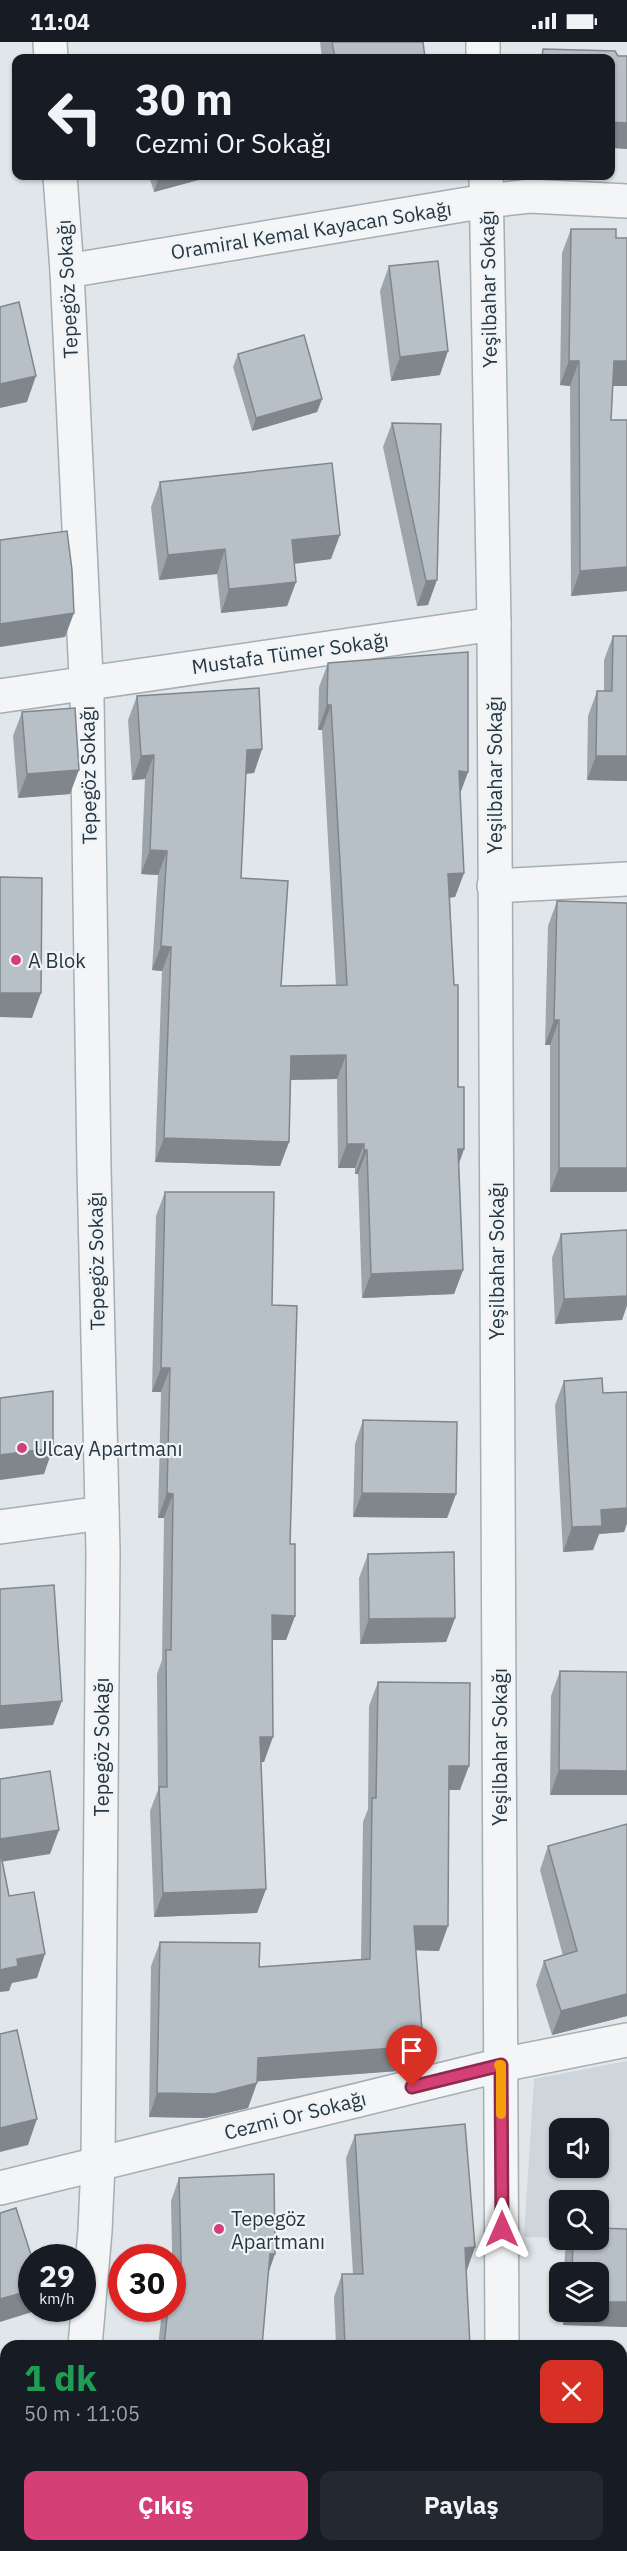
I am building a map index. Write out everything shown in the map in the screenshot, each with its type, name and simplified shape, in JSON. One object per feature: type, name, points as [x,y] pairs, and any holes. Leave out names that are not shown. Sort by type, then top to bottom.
[{"type":"street","name":"Tepegöz Sokağı","points":[[60,180],[67,270],[87,682],[94,1180],[102,1513],[98,2164],[96,2223],[86,2340]]},
{"type":"street","name":"Oramiral Kemal Kayacan Sokağı","points":[[67,270],[486,188],[530,196],[627,201]]},
{"type":"street","name":"Yeşilbahar Sokağı","points":[[486,188],[494,624],[502,2340]]},
{"type":"street","name":"Mustafa Tümer Sokağı","points":[[0,696],[494,624]]},
{"type":"street","points":[[494,886],[627,879]]},
{"type":"street","points":[[0,1527],[102,1513]]},
{"type":"street","name":"Cezmi Or Sokağı","points":[[0,2188],[501,2065],[627,2040]]},
{"type":"shaded area","points":[[627,2061],[627,2240],[609,2239],[609,2190],[549,2190],[549,2238],[524,2237],[534,2079]]},
{"type":"building","points":[[332,42],[423,42],[424,54],[334,54]]},
{"type":"building","points":[[543,49],[615,51],[618,56],[627,56],[627,123],[615,122],[615,54],[542,54]]},
{"type":"building","points":[[571,229],[616,229],[616,238],[627,238],[627,361],[614,361],[611,420],[627,420],[627,567],[580,571],[579,361],[569,361]]},
{"type":"building","points":[[438,261],[448,351],[400,357],[389,266]]},
{"type":"building","points":[[19,302],[36,376],[0,384],[0,307]]},
{"type":"building","points":[[304,335],[322,399],[256,418],[238,354]]},
{"type":"building","points":[[392,423],[441,424],[437,580],[426,581]]},
{"type":"building","points":[[332,463],[340,535],[292,540],[296,582],[229,589],[225,549],[168,555],[160,482]]},
{"type":"building","points":[[67,531],[74,613],[0,624],[0,540]]},
{"type":"building","points":[[613,636],[627,636],[627,756],[596,756],[597,691],[612,691]]},
{"type":"building","points":[[468,652],[468,772],[459,771],[464,873],[448,874],[454,985],[458,985],[458,1087],[464,1087],[464,1149],[458,1149],[463,1270],[371,1274],[367,1150],[364,1150],[364,1144],[347,1144],[346,1055],[291,1056],[289,1142],[164,1138],[171,947],[161,946],[167,851],[150,850],[154,755],[141,756],[137,696],[259,688],[262,749],[247,750],[241,878],[288,881],[281,986],[347,985],[331,705],[327,705],[328,663]]},
{"type":"building","points":[[75,708],[79,770],[27,774],[22,712]]},
{"type":"building","name":"A Blok","points":[[0,877],[42,878],[41,993],[0,993]]},
{"type":"building","points":[[557,901],[627,903],[627,1168],[559,1168],[559,1020],[554,1020]]},
{"type":"building","points":[[165,1192],[274,1192],[272,1305],[297,1306],[290,1544],[295,1544],[295,1616],[272,1615],[273,1737],[260,1737],[266,1889],[163,1893],[159,1787],[167,1787],[166,1650],[171,1650],[173,1494],[167,1493],[170,1368],[161,1368]]},
{"type":"building","points":[[627,1230],[627,1296],[564,1299],[561,1234]]},
{"type":"building","points":[[602,1378],[603,1393],[627,1392],[627,1508],[601,1510],[602,1526],[572,1527],[564,1381]]},
{"type":"building","points":[[53,1391],[53,1448],[0,1455],[0,1398]]},
{"type":"building","points":[[363,1420],[457,1422],[456,1494],[362,1493]]},
{"type":"building","points":[[454,1552],[455,1618],[369,1619],[368,1554]]},
{"type":"building","points":[[54,1585],[62,1701],[0,1706],[0,1589]]},
{"type":"building","points":[[560,1671],[627,1672],[627,1771],[559,1770]]},
{"type":"building","points":[[378,1682],[470,1683],[469,1766],[449,1766],[448,1926],[414,1926],[423,2043],[407,2047],[258,2058],[257,2083],[214,2094],[157,2093],[160,1942],[260,1943],[259,1967],[370,1959],[372,1798],[376,1798]]},
{"type":"building","points":[[50,1771],[59,1830],[0,1839],[0,1779]]},
{"type":"building","points":[[627,1824],[627,1994],[561,2011],[544,1961],[577,1951],[548,1846]]},
{"type":"building","points":[[0,1850],[9,1896],[34,1892],[45,1954],[17,1959],[18,1966],[0,1970]]},
{"type":"building","points":[[17,2030],[37,2119],[0,2128],[0,2034]]},
{"type":"building","points":[[465,2124],[475,2247],[465,2248],[470,2340],[345,2340],[342,2274],[363,2274],[355,2135]]},
{"type":"building","points":[[274,2174],[275,2254],[270,2254],[263,2340],[165,2340],[167,2322],[186,2322],[186,2244],[181,2244],[179,2178]]},
{"type":"building","points":[[16,2208],[28,2244],[18,2244],[18,2294],[0,2299],[0,2213]]},
{"type":"building","points":[[609,2228],[627,2229],[627,2302],[609,2302],[609,2262],[572,2262],[573,2250],[609,2250]]},
{"type":"slow traffic","points":[[499,2065],[501,2065],[501,2114]]},
{"type":"place","name":"A Blok","points":[[16,960]]},
{"type":"place","name":"Ulcay Apartmanı","points":[[22,1448]]},
{"type":"place","name":"Tepegöz Apartmanı","points":[[219,2229]]},
{"type":"route","points":[[412,2087],[501,2065],[502,2229]]}]
